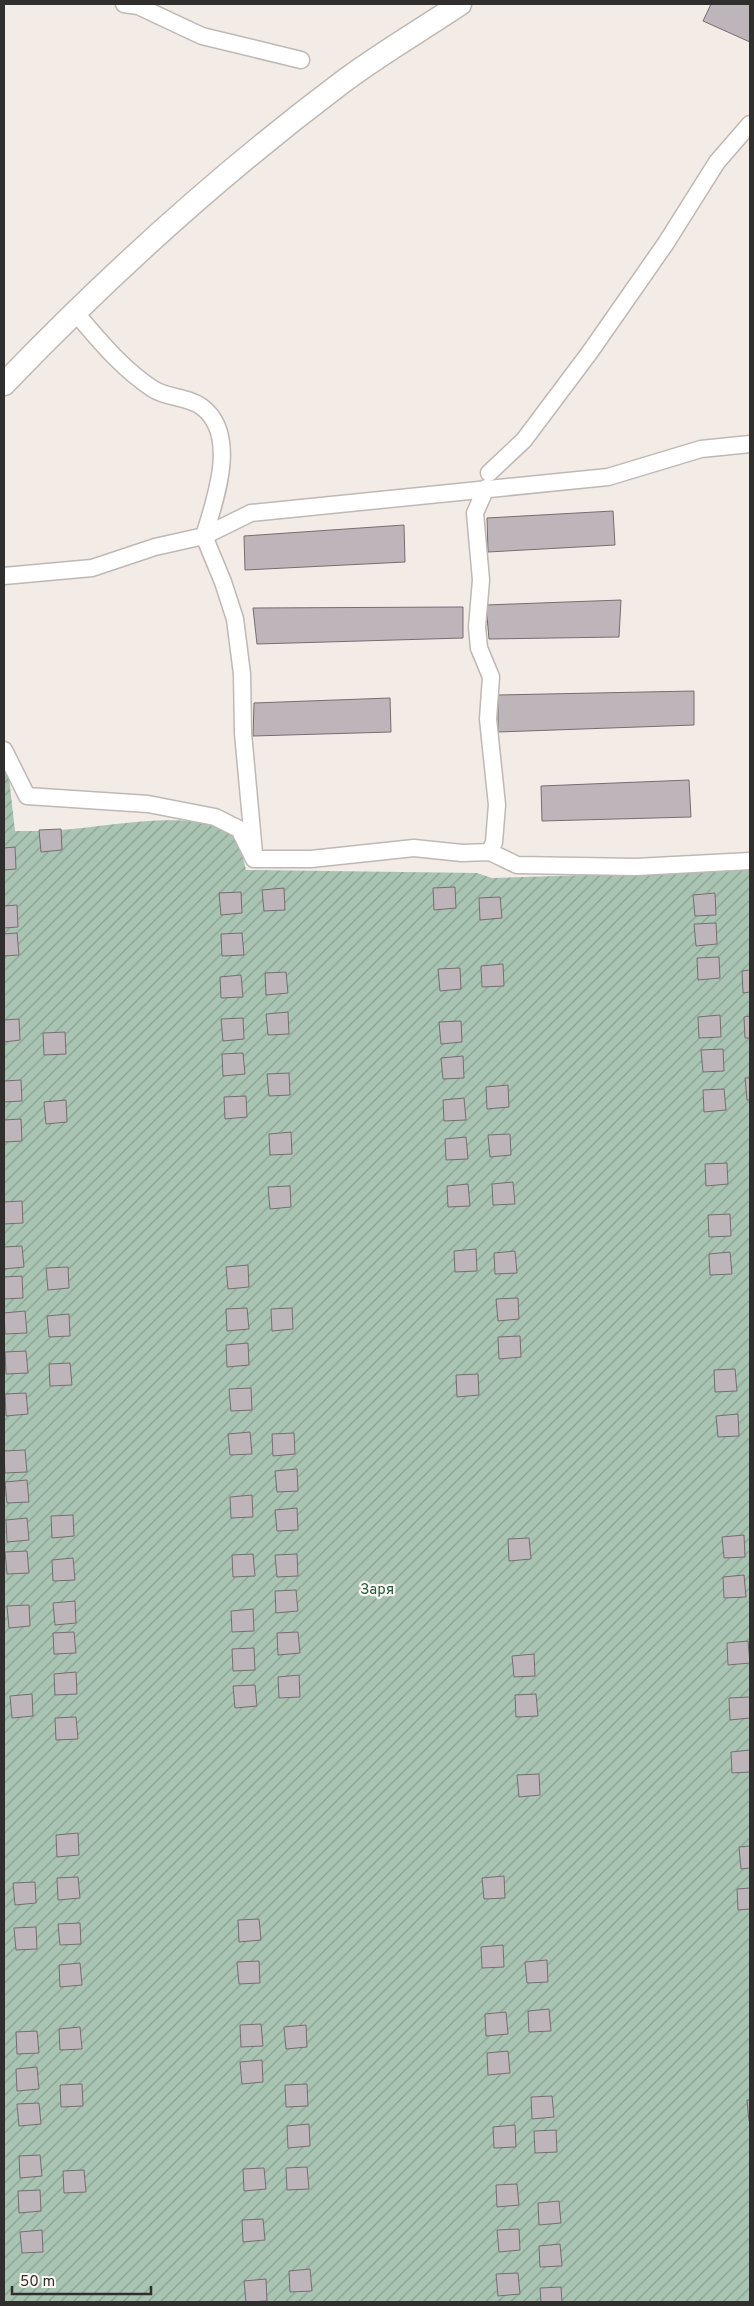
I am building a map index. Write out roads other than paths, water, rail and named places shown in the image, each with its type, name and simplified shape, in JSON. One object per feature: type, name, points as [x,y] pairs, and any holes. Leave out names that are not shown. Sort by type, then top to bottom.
[{"type":"street","points":[[124,4],[138,6],[202,36],[301,60]]},
{"type":"street","points":[[4,384],[74,311],[187,206],[333,89],[460,4]]},
{"type":"street","points":[[490,852],[494,842],[497,804],[488,719],[491,677],[480,648],[477,627],[481,580],[475,513],[487,480],[530,432],[590,352],[666,243],[717,162],[750,124]]},
{"type":"street","points":[[74,311],[118,362],[154,390],[202,406],[218,424],[222,444],[218,490],[204,536],[223,582],[235,619],[242,674],[243,733],[254,858]]},
{"type":"street","points":[[4,576],[92,568],[156,547],[204,536],[251,513],[487,480],[608,477],[701,449],[750,444]]},
{"type":"street","points":[[4,750],[27,796],[148,804],[215,817],[239,829],[254,858]]},
{"type":"street","points":[[254,858],[311,859],[414,848],[462,853],[490,852],[517,865],[636,867],[750,862]]},
{"type":"park label","name":"Заря","points":[[377,1590]]}]
